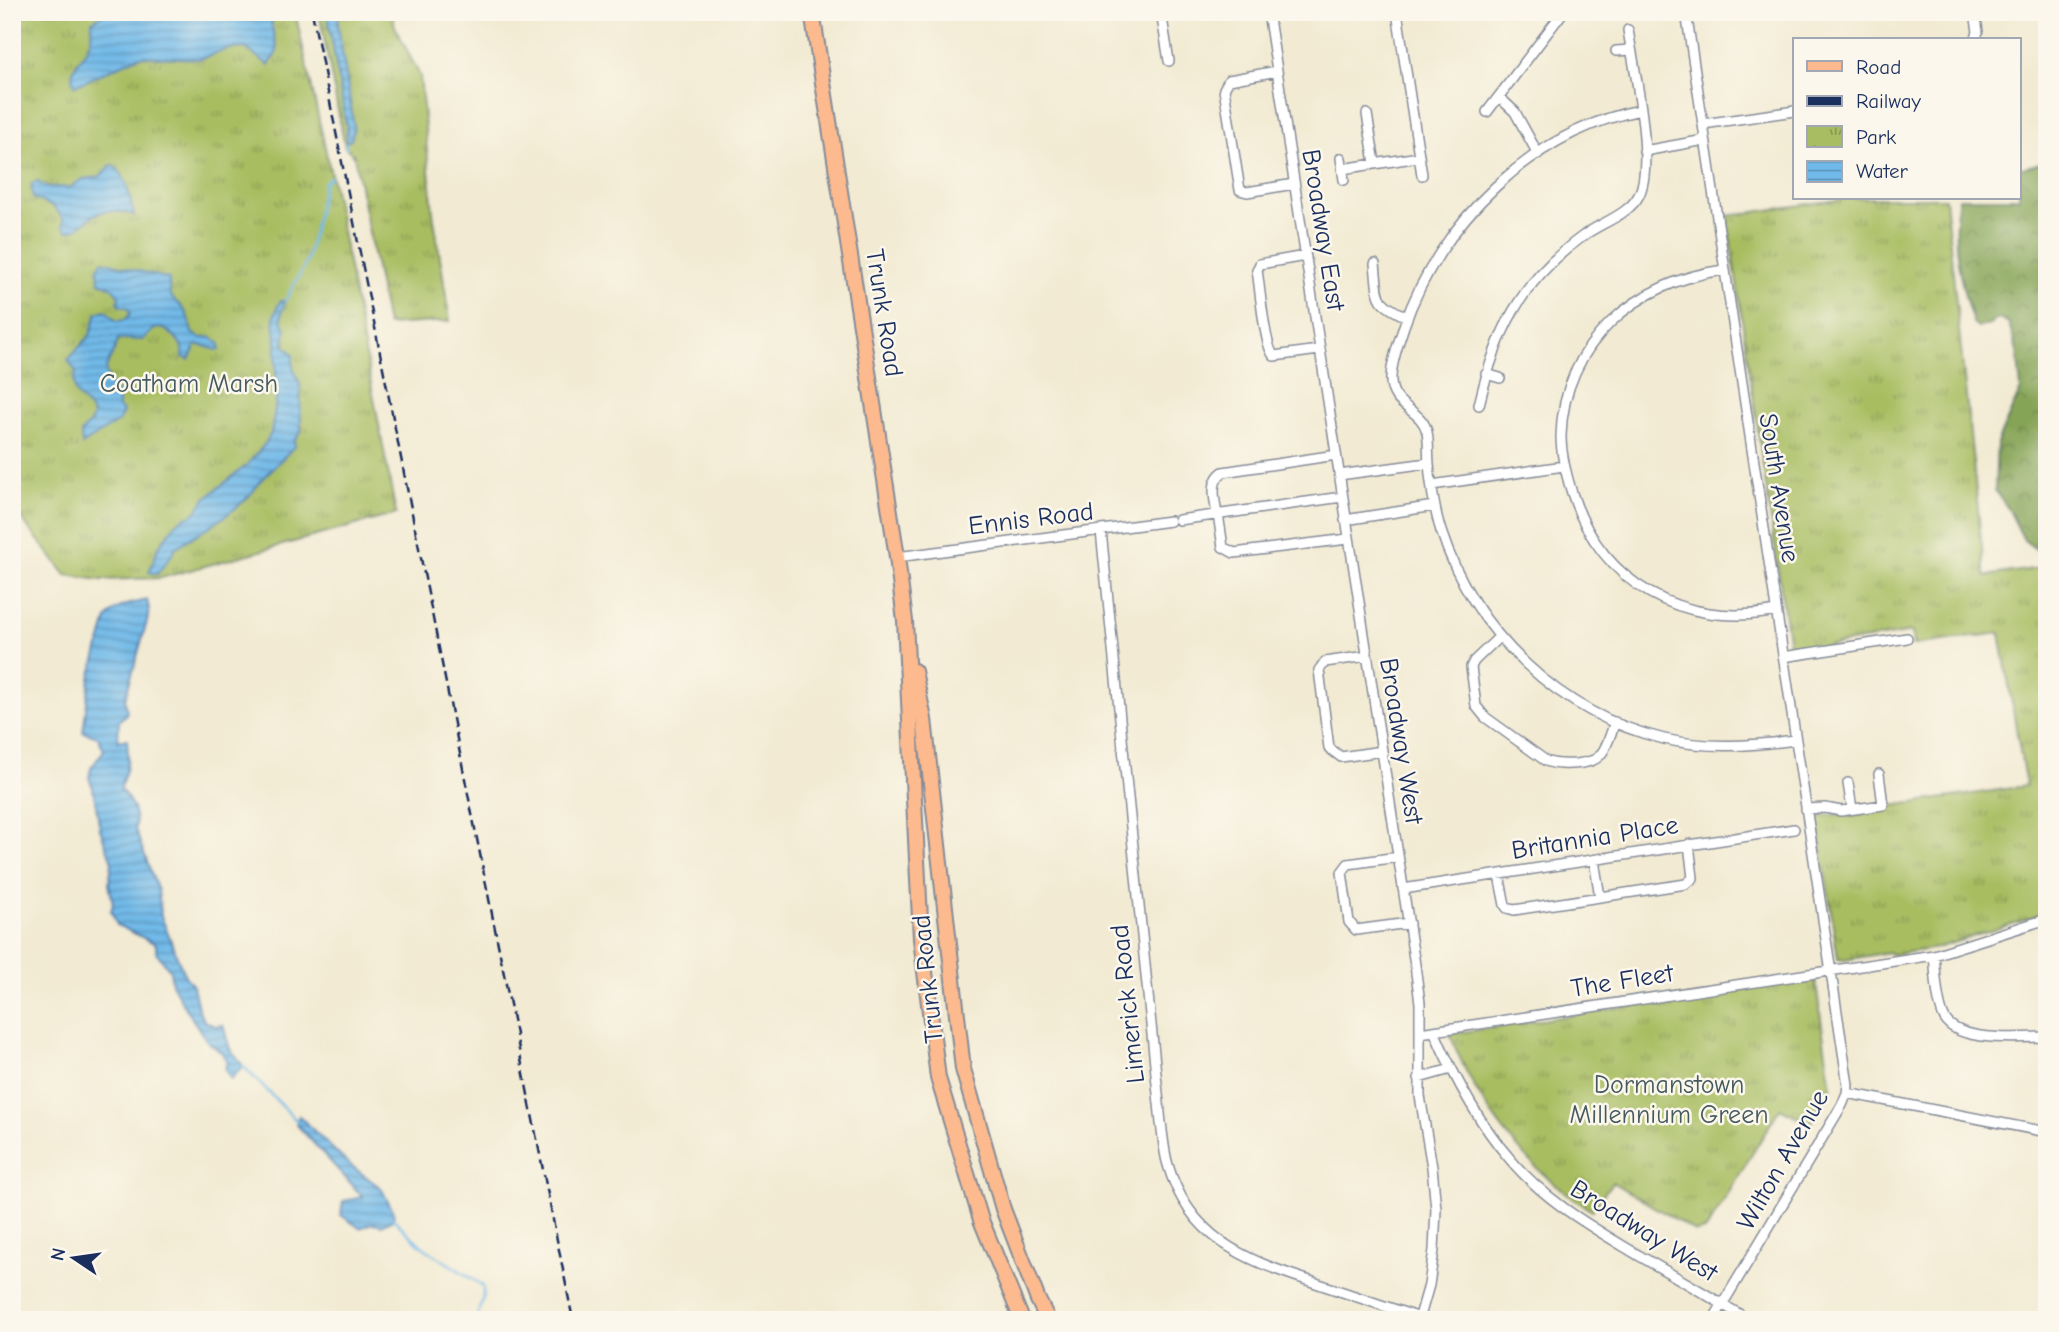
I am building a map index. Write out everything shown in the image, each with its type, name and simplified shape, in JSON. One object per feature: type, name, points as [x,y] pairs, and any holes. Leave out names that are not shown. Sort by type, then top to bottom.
[{"type":"main road","name":"Trunk Road","points":[[812,12],[898,557],[905,621],[921,939],[938,1077],[981,1220],[1022,1320]]},
{"type":"main road","name":"Trunk Road","points":[[905,621],[924,719],[963,1069],[1003,1209],[1048,1320]]},
{"type":"street","points":[[1161,12],[1169,61]]},
{"type":"street","name":"Broadway East","points":[[1268,12],[1335,455]]},
{"type":"street","points":[[1397,12],[1422,175]]},
{"type":"street","points":[[1487,112],[1563,12]]},
{"type":"street","name":"South Avenue","points":[[1686,12],[1830,970]]},
{"type":"street","points":[[1975,12],[1979,38]]},
{"type":"street","points":[[1479,405],[1496,344],[1524,295],[1543,270],[1579,239],[1633,204],[1642,187],[1644,151],[1629,30]]},
{"type":"street","points":[[1616,51],[1631,50]]},
{"type":"street","points":[[1277,71],[1229,80],[1224,89],[1240,190],[1247,192],[1294,184]]},
{"type":"street","points":[[1499,97],[1515,112],[1538,154]]},
{"type":"street","points":[[1640,110],[1617,115],[1580,129],[1538,154],[1498,186],[1454,233],[1431,267],[1407,317],[1397,348],[1391,381],[1399,401],[1425,426],[1434,506],[1448,550],[1462,581],[1478,610],[1525,664],[1552,687],[1615,722],[1649,735],[1688,743],[1734,746],[1795,740]]},
{"type":"street","points":[[1703,124],[1793,111]]},
{"type":"street","points":[[1367,114],[1375,163]]},
{"type":"street","points":[[1644,151],[1705,140]]},
{"type":"street","points":[[1344,180],[1342,164],[1419,157]]},
{"type":"street","points":[[1305,256],[1260,264],[1257,270],[1263,311],[1269,350],[1274,356],[1319,350]]},
{"type":"street","points":[[1375,264],[1381,302],[1407,317]]},
{"type":"street","points":[[1724,270],[1694,274],[1654,290],[1627,307],[1603,331],[1582,360],[1564,407],[1561,437],[1563,466],[1577,509],[1588,532],[1602,554],[1639,587],[1662,601],[1708,613],[1749,615],[1776,611]]},
{"type":"street","points":[[1486,374],[1500,378]]},
{"type":"street","points":[[1335,455],[1223,472],[1217,476],[1214,486],[1223,547],[1234,553],[1348,539]]},
{"type":"street","name":"Broadway West","points":[[1335,455],[1420,1003],[1419,1078],[1436,1209],[1431,1271],[1419,1319]]},
{"type":"street","points":[[1339,475],[1428,463]]},
{"type":"street","points":[[1432,485],[1563,466]]},
{"type":"street","name":"Ennis Road","points":[[898,557],[1342,497]]},
{"type":"street","points":[[1345,520],[1434,506]]},
{"type":"street","name":"Limerick Road","points":[[1101,531],[1161,1123],[1168,1165],[1178,1190],[1193,1214],[1232,1251],[1279,1271],[1419,1319]]},
{"type":"street","points":[[1499,637],[1471,667],[1476,706],[1485,717],[1546,761],[1558,765],[1592,761],[1601,755],[1615,722]]},
{"type":"street","points":[[1783,657],[1907,638]]},
{"type":"street","points":[[1367,656],[1325,663],[1318,670],[1329,748],[1341,757],[1382,751]]},
{"type":"street","points":[[1806,809],[1825,808],[1840,811],[1883,804],[1879,774]]},
{"type":"street","points":[[1849,783],[1852,809]]},
{"type":"street","name":"Britannia Place","points":[[1403,889],[1794,829]]},
{"type":"street","points":[[1499,874],[1505,905],[1510,910],[1600,897],[1690,881],[1694,872],[1689,844]]},
{"type":"street","points":[[1398,857],[1348,864],[1344,867],[1342,872],[1349,922],[1356,930],[1409,923]]},
{"type":"street","points":[[1594,860],[1600,897]]},
{"type":"street","name":"The Fleet","points":[[1420,1033],[1934,955],[2047,919]]},
{"type":"street","points":[[1934,955],[1942,1015],[1951,1026],[1969,1035],[2047,1037]]},
{"type":"street","name":"Wilton Avenue","points":[[1713,1320],[1847,1093],[1830,970]]},
{"type":"street","name":"Broadway West","points":[[1434,1031],[1465,1095],[1498,1145],[1538,1188],[1591,1227],[1749,1320]]},
{"type":"street","points":[[1419,1078],[1451,1069]]},
{"type":"street","points":[[1847,1093],[2047,1132]]},
{"type":"green space","name":"Coatham Marsh","points":[[12,12],[295,12],[332,179],[396,514],[161,578],[101,580],[66,575],[12,507]]},
{"type":"green space","points":[[319,12],[391,12],[396,29],[420,76],[433,213],[450,321],[387,325],[354,155],[345,147]]},
{"type":"green space","points":[[2047,161],[2047,553],[2041,553],[2024,540],[1995,490],[1997,443],[2021,389],[2017,351],[2009,324],[1996,319],[1990,325],[1978,327],[1973,323],[1960,277],[1956,246],[1959,200],[2021,200],[2021,168]]},
{"type":"green space","points":[[1837,200],[1945,200],[1985,576],[2047,567],[2047,913],[1937,948],[1838,959],[1817,817],[2026,786],[2000,633],[1913,645],[1912,632],[1790,652],[1727,216]]},
{"type":"green space","name":"Dormanstown Millennium Green","points":[[1815,978],[1831,1088],[1811,1124],[1780,1108],[1706,1230],[1696,1232],[1612,1182],[1592,1211],[1568,1195],[1526,1156],[1490,1111],[1461,1061],[1450,1034]]},
{"type":"water","points":[[108,12],[272,12],[277,51],[269,65],[245,48],[228,49],[199,59],[140,56],[75,86],[72,74],[87,49],[92,33],[92,21]]},
{"type":"water","points":[[327,12],[339,12],[338,25],[354,126],[352,138],[346,143],[347,130]]},
{"type":"water","points":[[112,165],[125,180],[134,215],[116,211],[98,213],[76,229],[67,231],[63,226],[64,220],[54,207],[33,198],[31,185],[37,181],[49,187],[69,188],[83,179],[99,177]]},
{"type":"water","points":[[102,261],[169,279],[171,296],[186,312],[192,333],[201,338],[210,337],[220,344],[220,350],[196,345],[189,360],[183,357],[182,347],[177,339],[162,328],[154,329],[143,340],[118,339],[106,372],[118,395],[118,407],[123,412],[119,421],[82,445],[81,433],[91,422],[93,415],[75,392],[76,372],[68,360],[90,335],[97,313],[105,310],[117,321],[125,320],[130,314],[129,308],[118,303],[119,297],[114,289],[99,282],[98,268]]},
{"type":"water","points":[[280,301],[285,301],[281,314],[286,328],[284,345],[293,354],[293,367],[300,385],[301,432],[294,441],[295,446],[245,500],[176,547],[157,574],[149,572],[159,546],[175,525],[183,518],[193,515],[207,497],[247,465],[271,433],[276,402],[274,317]]},
{"type":"water","points":[[147,600],[148,618],[125,699],[127,713],[119,721],[118,741],[127,739],[128,747],[121,790],[133,808],[135,829],[158,891],[161,916],[185,976],[193,986],[198,1008],[204,1021],[215,1026],[223,1025],[230,1049],[243,1066],[231,1079],[225,1070],[227,1061],[222,1053],[207,1041],[184,1006],[172,984],[170,970],[156,952],[156,944],[117,925],[111,911],[113,904],[109,884],[112,862],[100,829],[89,778],[91,768],[104,750],[98,737],[83,732],[90,678],[107,619],[120,607]]},
{"type":"water","points":[[299,1116],[345,1161],[381,1188],[394,1213],[393,1219],[382,1225],[373,1223],[360,1228],[341,1215],[343,1201],[363,1197],[296,1124]]},
{"type":"waterway","points":[[346,143],[346,149]]},
{"type":"waterway","points":[[285,301],[307,261],[324,183],[330,177]]},
{"type":"waterway","points":[[243,1066],[298,1122]]},
{"type":"waterway","points":[[391,1217],[423,1247],[483,1286],[483,1297],[476,1320]]},
{"type":"railway","points":[[312,12],[573,1320]]}]
